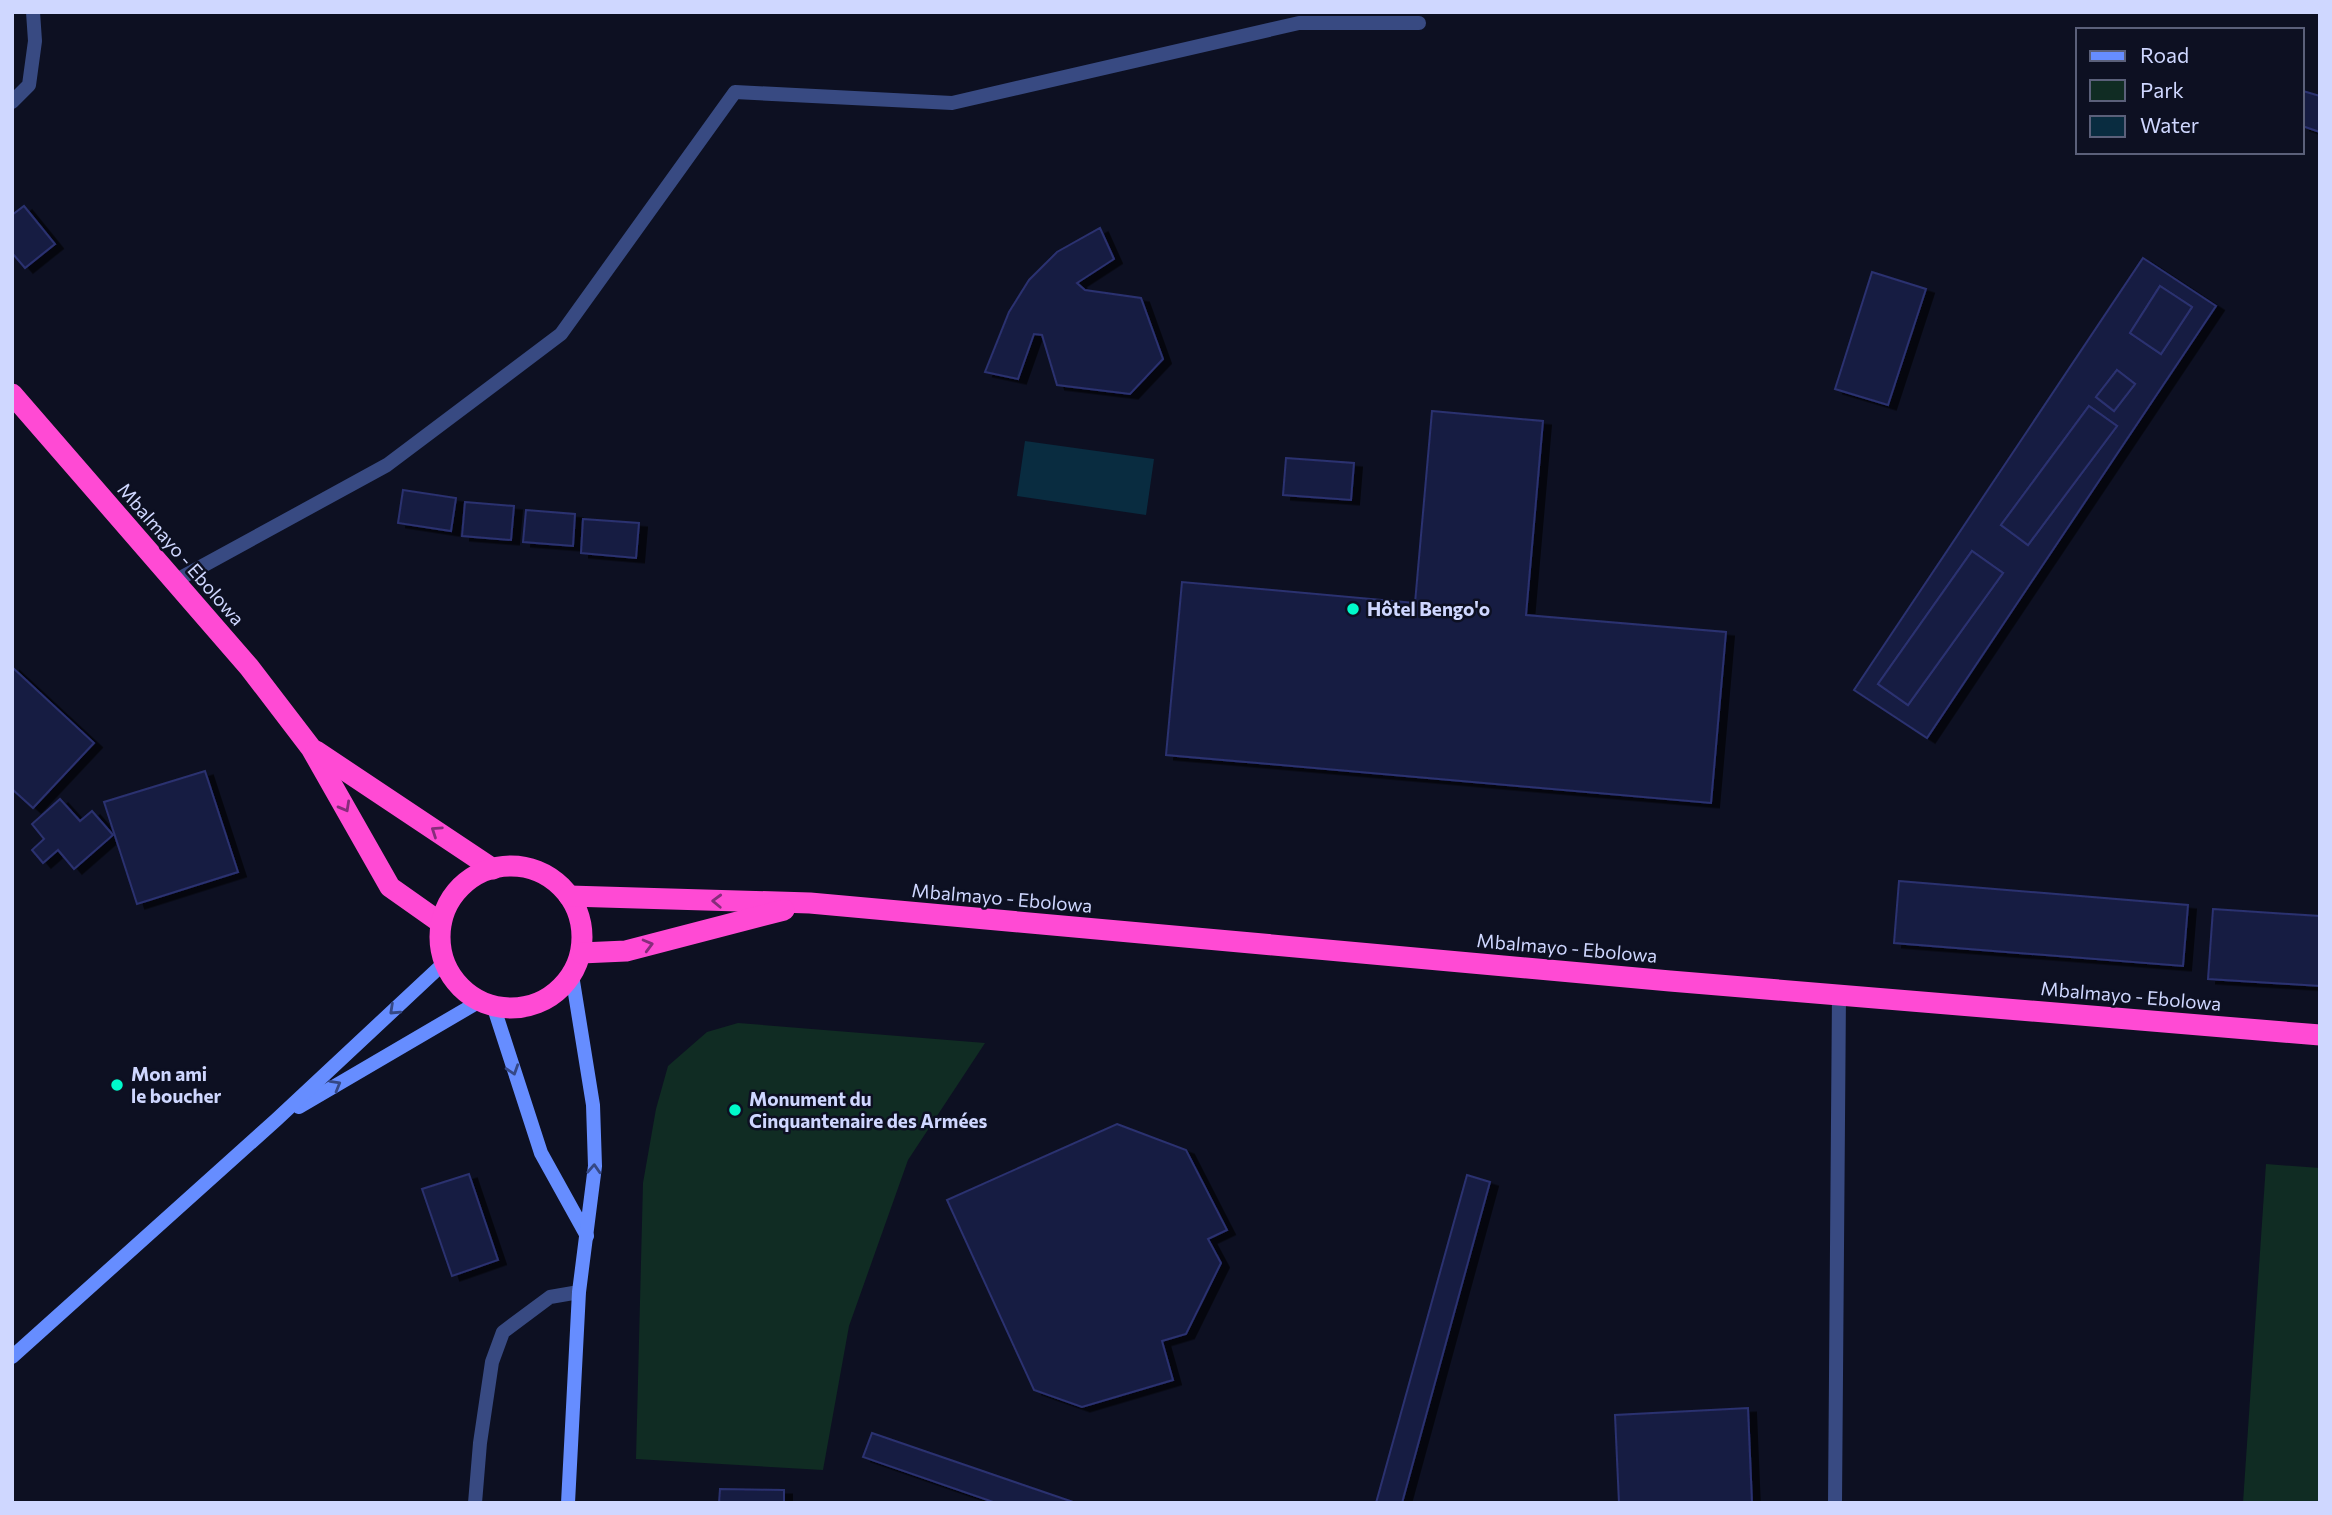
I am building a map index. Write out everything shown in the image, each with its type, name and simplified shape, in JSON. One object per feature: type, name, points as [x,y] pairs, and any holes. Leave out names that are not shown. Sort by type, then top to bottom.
[{"type":"highway","name":"Mbalmayo - Ebolowa","points":[[12,394],[249,667],[311,748],[390,887],[442,923]]},
{"type":"highway","name":"Mbalmayo - Ebolowa","points":[[311,748],[493,869]]},
{"type":"highway","points":[[510,866],[527,868],[558,883],[569,896],[580,923],[580,953],[572,975],[552,995],[534,1004],[513,1008],[486,1003],[453,978],[444,963],[440,943],[442,923],[448,905],[460,888],[475,876],[510,866]]},
{"type":"highway","name":"Mbalmayo - Ebolowa","points":[[569,896],[810,903],[1670,981],[2320,1035]]},
{"type":"highway","name":"Mbalmayo - Ebolowa","points":[[580,953],[626,951],[810,903]]},
{"type":"main road","points":[[12,1357],[276,1120],[444,963]]},
{"type":"main road","points":[[568,1503],[579,1292],[595,1166],[593,1105],[572,975]]},
{"type":"main road","points":[[276,1120],[486,1003],[541,1153],[587,1236]]},
{"type":"street","points":[[12,102],[29,85],[35,41],[33,12]]},
{"type":"street","points":[[175,581],[387,465],[561,334],[735,92],[951,103],[1299,23],[1419,23]]},
{"type":"street","points":[[1835,1503],[1839,993]]},
{"type":"street","points":[[475,1503],[480,1443],[492,1363],[503,1332],[550,1297],[579,1292]]},
{"type":"green space","points":[[738,1023],[985,1043],[908,1160],[849,1326],[823,1470],[636,1459],[643,1183],[656,1109],[668,1066],[707,1032]]},
{"type":"green space","points":[[2266,1164],[2320,1168],[2320,1503],[2243,1503]]},
{"type":"water","points":[[1025,441],[1154,459],[1146,515],[1017,496]]},
{"type":"building","points":[[2304,91],[2320,96],[2320,132],[2304,127]]},
{"type":"building","points":[[24,206],[55,244],[25,268],[12,253],[12,215]]},
{"type":"building","points":[[1100,228],[1114,259],[1077,283],[1085,290],[1141,298],[1163,359],[1130,394],[1057,385],[1042,335],[1034,334],[1018,379],[985,372],[1009,312],[1029,280],[1057,252]]},
{"type":"building","points":[[2143,258],[2216,306],[1927,738],[1854,690]],"holes":[[[2160,286],[2192,307],[2161,354],[2130,333]],[[2117,370],[2135,384],[2114,411],[2096,397]],[[2089,406],[2117,426],[2028,545],[2001,525]],[[1972,551],[2003,573],[1908,705],[1878,684]]]},
{"type":"building","points":[[1872,272],[1926,289],[1888,405],[1835,389]]},
{"type":"building","points":[[2160,286],[2192,307],[2161,354],[2130,333]]},
{"type":"building","points":[[2117,370],[2135,384],[2114,411],[2096,397]]},
{"type":"building","points":[[2089,406],[2117,426],[2028,545],[2001,525]]},
{"type":"building","name":"Hôtel Bengo'o","points":[[1432,411],[1543,421],[1526,615],[1726,632],[1711,803],[1166,755],[1182,582],[1415,603]]},
{"type":"building","points":[[1286,458],[1354,463],[1351,500],[1283,495]]},
{"type":"building","points":[[403,490],[456,498],[451,531],[398,523]]},
{"type":"building","points":[[465,502],[514,506],[511,540],[462,536]]},
{"type":"building","points":[[526,510],[575,514],[573,546],[523,542]]},
{"type":"building","points":[[583,519],[639,523],[636,558],[581,553]]},
{"type":"building","points":[[1972,551],[2003,573],[1908,705],[1878,684]]},
{"type":"building","points":[[12,667],[94,743],[33,808],[12,789]]},
{"type":"building","points":[[205,771],[238,872],[137,904],[104,802]]},
{"type":"building","points":[[60,799],[80,821],[92,811],[113,835],[74,869],[58,850],[43,863],[32,850],[44,839],[32,824]]},
{"type":"building","points":[[1899,881],[2188,905],[2183,966],[1894,943]]},
{"type":"building","points":[[2213,909],[2320,916],[2320,986],[2208,979]]},
{"type":"building","points":[[1117,1124],[1186,1150],[1227,1230],[1208,1239],[1221,1263],[1186,1334],[1162,1341],[1173,1380],[1082,1407],[1034,1390],[947,1200]]},
{"type":"building","points":[[469,1174],[498,1260],[452,1276],[422,1189]]},
{"type":"building","points":[[1467,1175],[1490,1182],[1402,1503],[1376,1503]]},
{"type":"building","points":[[1748,1408],[1752,1503],[1619,1503],[1615,1415]]},
{"type":"building","points":[[872,1433],[1076,1503],[996,1503],[863,1457]]},
{"type":"building","points":[[720,1489],[784,1490],[784,1503],[719,1503]]},
{"type":"place","name":"Hôtel Bengo'o","points":[[1353,609]]},
{"type":"place","name":"Mon ami le boucher","points":[[117,1085]]},
{"type":"place","name":"Monument du Cinquantenaire des Armées","points":[[735,1110]]}]
